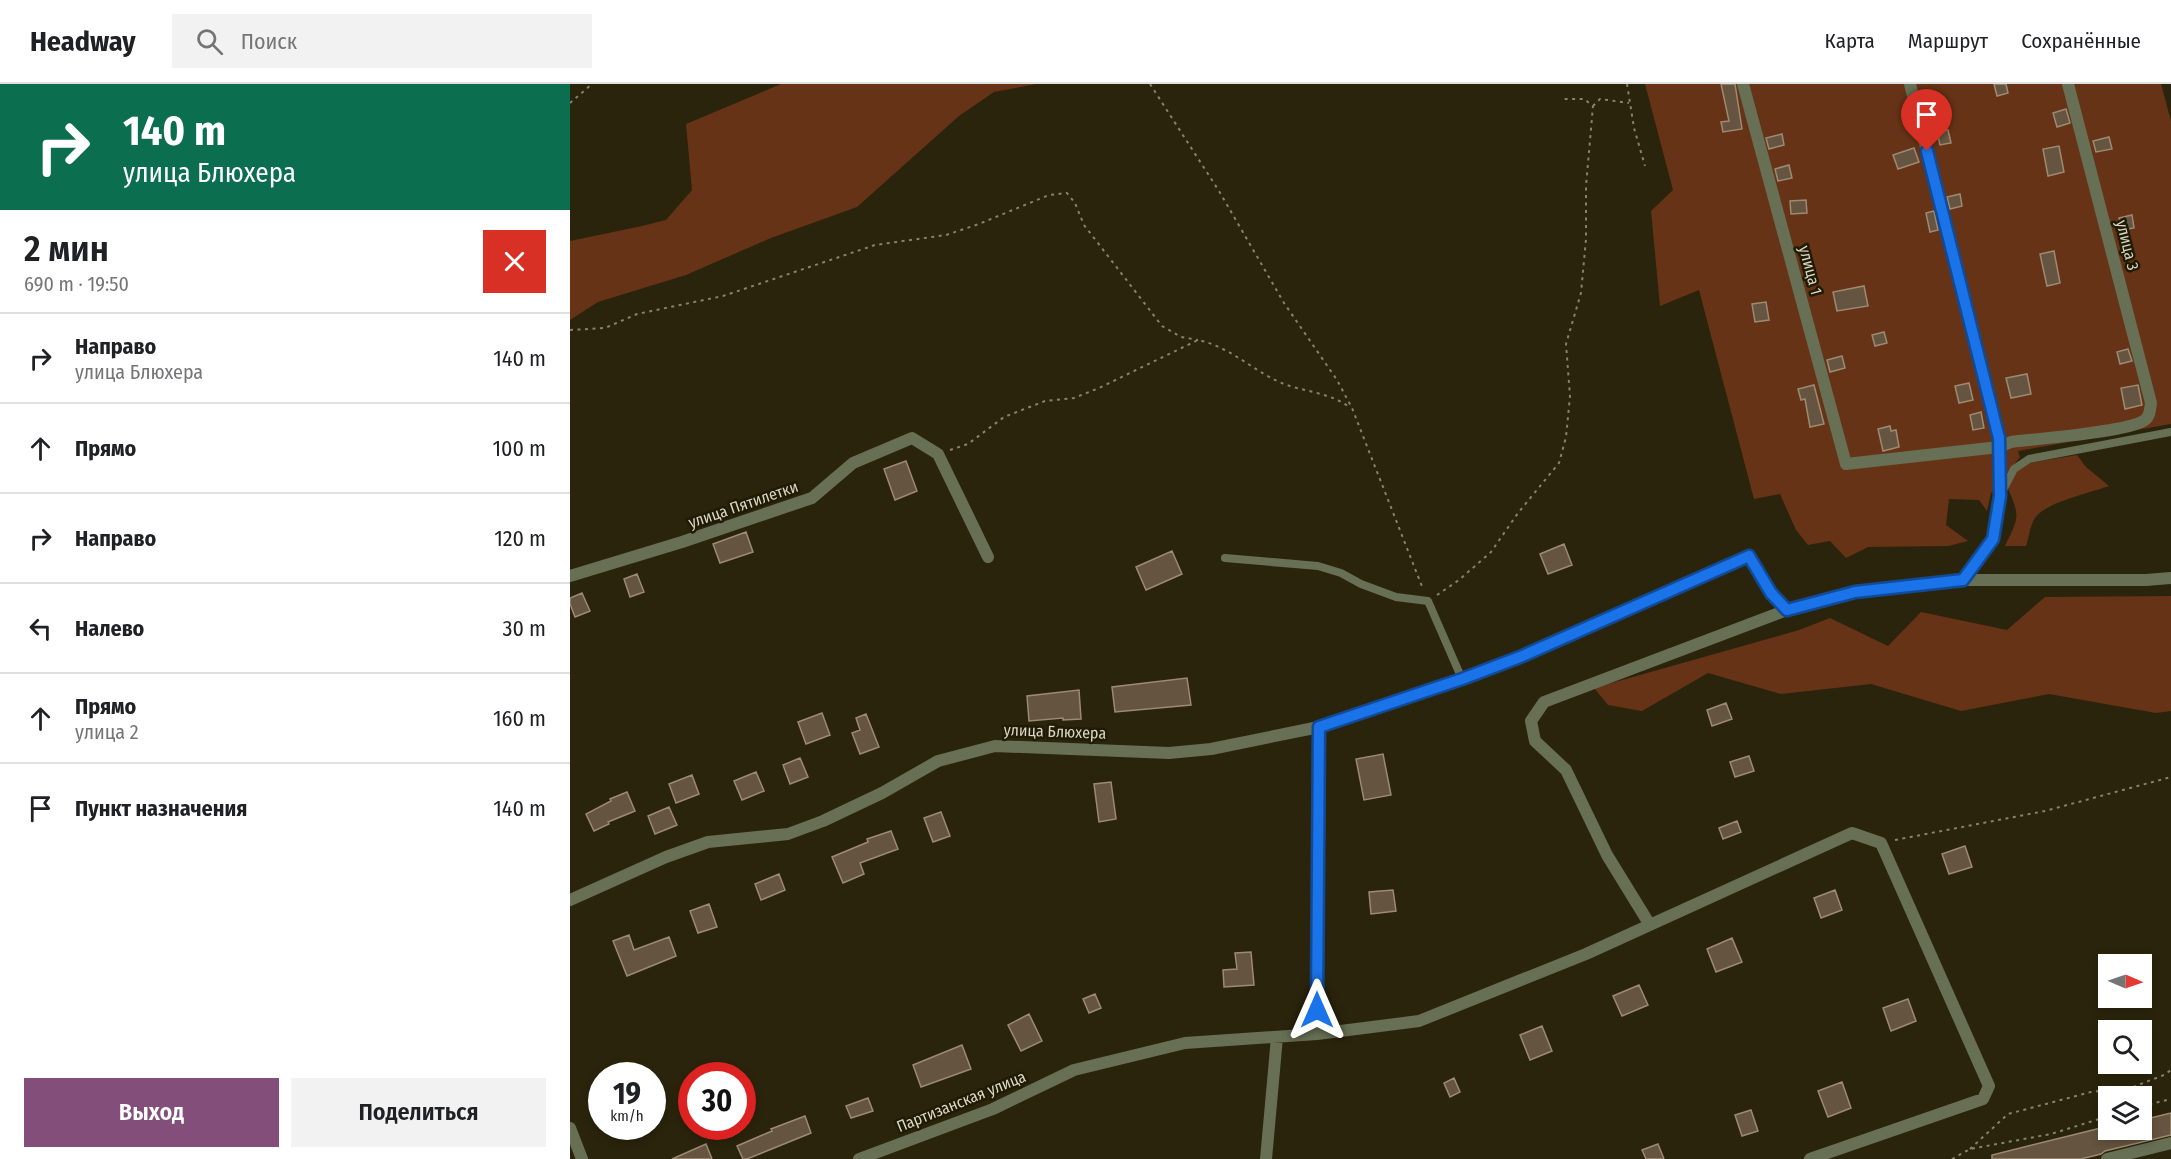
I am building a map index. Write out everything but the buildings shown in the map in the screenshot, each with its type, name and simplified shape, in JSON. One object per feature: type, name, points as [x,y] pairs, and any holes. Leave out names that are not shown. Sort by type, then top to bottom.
[{"type":"street","name":"улица 1","points":[[1743,84],[1846,464],[1999,443]]},
{"type":"street","points":[[1910,84],[1999,443],[2000,496],[1993,539],[1963,580]]},
{"type":"street","name":"улица 3","points":[[1999,443],[2120,428],[2143,422],[2149,416],[2151,403],[2068,84]]},
{"type":"street","name":"улица Пятилетки","points":[[570,576],[682,542],[812,498],[853,463],[912,438],[938,454]]},
{"type":"street","points":[[938,454],[988,557]]},
{"type":"street","name":"улица Блюхера","points":[[570,900],[666,857],[708,842],[788,834],[823,821],[882,793],[938,761],[995,746],[1169,753],[1211,748],[1319,727],[1520,657],[1749,556],[1771,593],[1787,610]]},
{"type":"street","points":[[1650,925],[1607,855],[1566,770],[1535,741],[1531,721],[1544,702],[1787,610],[1855,592],[1963,580],[2171,578]]},
{"type":"street","points":[[1317,1034],[1319,727]]},
{"type":"street","name":"Партизанская улица","points":[[860,1159],[993,1109],[1074,1070],[1185,1043],[1317,1034],[1419,1021],[1586,954],[1852,833],[1881,843]]},
{"type":"street","points":[[1810,1159],[1983,1099],[1989,1086],[1881,843]]},
{"type":"street","points":[[1266,1159],[1277,1037]]},
{"type":"street","points":[[570,1128],[582,1159]]},
{"type":"street","points":[[2107,1159],[2171,1143]]},
{"type":"lane","points":[[2000,496],[2014,469],[2029,459],[2171,432]]},
{"type":"lane","points":[[1225,558],[1317,566],[1341,573],[1361,584],[1396,597],[1428,601],[1462,679]]},
{"type":"path","points":[[570,103],[592,84]]},
{"type":"path","points":[[1150,84],[1219,191],[1284,303],[1337,380],[1352,408],[1428,601],[1459,580],[1491,552],[1518,513],[1559,463],[1566,437],[1570,396],[1566,344],[1581,293],[1586,250],[1586,186],[1593,106],[1600,99],[1630,104]]},
{"type":"path","points":[[1627,84],[1645,166]]},
{"type":"path","points":[[1562,99],[1584,99],[1593,106]]},
{"type":"path","points":[[570,330],[605,328],[637,314],[723,296],[875,245],[946,235],[1049,195],[1067,193],[1075,203],[1084,225],[1162,326],[1181,337],[1221,347],[1285,385],[1340,399],[1352,408]]},
{"type":"path","points":[[938,454],[968,444],[1004,417],[1045,401],[1082,395],[1198,340]]},
{"type":"path","points":[[1881,843],[2045,811],[2171,777]]},
{"type":"path","points":[[1952,1159],[1970,1149],[2008,1114],[2091,1092],[2133,1088],[2171,1070]]},
{"type":"path","points":[[2152,1104],[2171,1099]]},
{"type":"path","points":[[1970,1149],[2051,1134],[2098,1119]]},
{"type":"shaded area","points":[[781,84],[1036,84],[994,92],[959,116],[857,207],[771,238],[686,275],[598,302],[570,320],[570,241],[666,220],[692,190],[686,124]]},
{"type":"shaded area","points":[[1645,84],[2161,84],[2171,121],[2171,424],[2018,451],[2020,457],[1991,493],[1987,511],[1979,500],[1949,499],[1946,525],[1968,541],[1948,546],[1868,547],[1846,558],[1830,541],[1808,545],[1796,530],[1780,494],[1754,499],[1699,290],[1660,306],[1651,211],[1673,190]]},
{"type":"shaded area","points":[[2077,455],[2086,467],[2109,486],[2049,507],[2033,521],[2026,546],[2005,546],[2016,518],[2015,506],[2008,489],[2016,472],[2029,463]]},
{"type":"shaded area","points":[[2171,596],[2171,711],[2156,713],[2049,694],[1961,711],[1871,684],[1781,694],[1708,673],[1642,711],[1608,705],[1594,688],[1799,630],[1830,618],[1888,646],[1921,612],[2007,630],[2045,597]]},
{"type":"route","points":[[1317,1010],[1319,727],[1520,657],[1749,556],[1771,593],[1787,610],[1855,592],[1963,580],[1993,539],[2000,496],[1999,438],[1927,151]]}]
